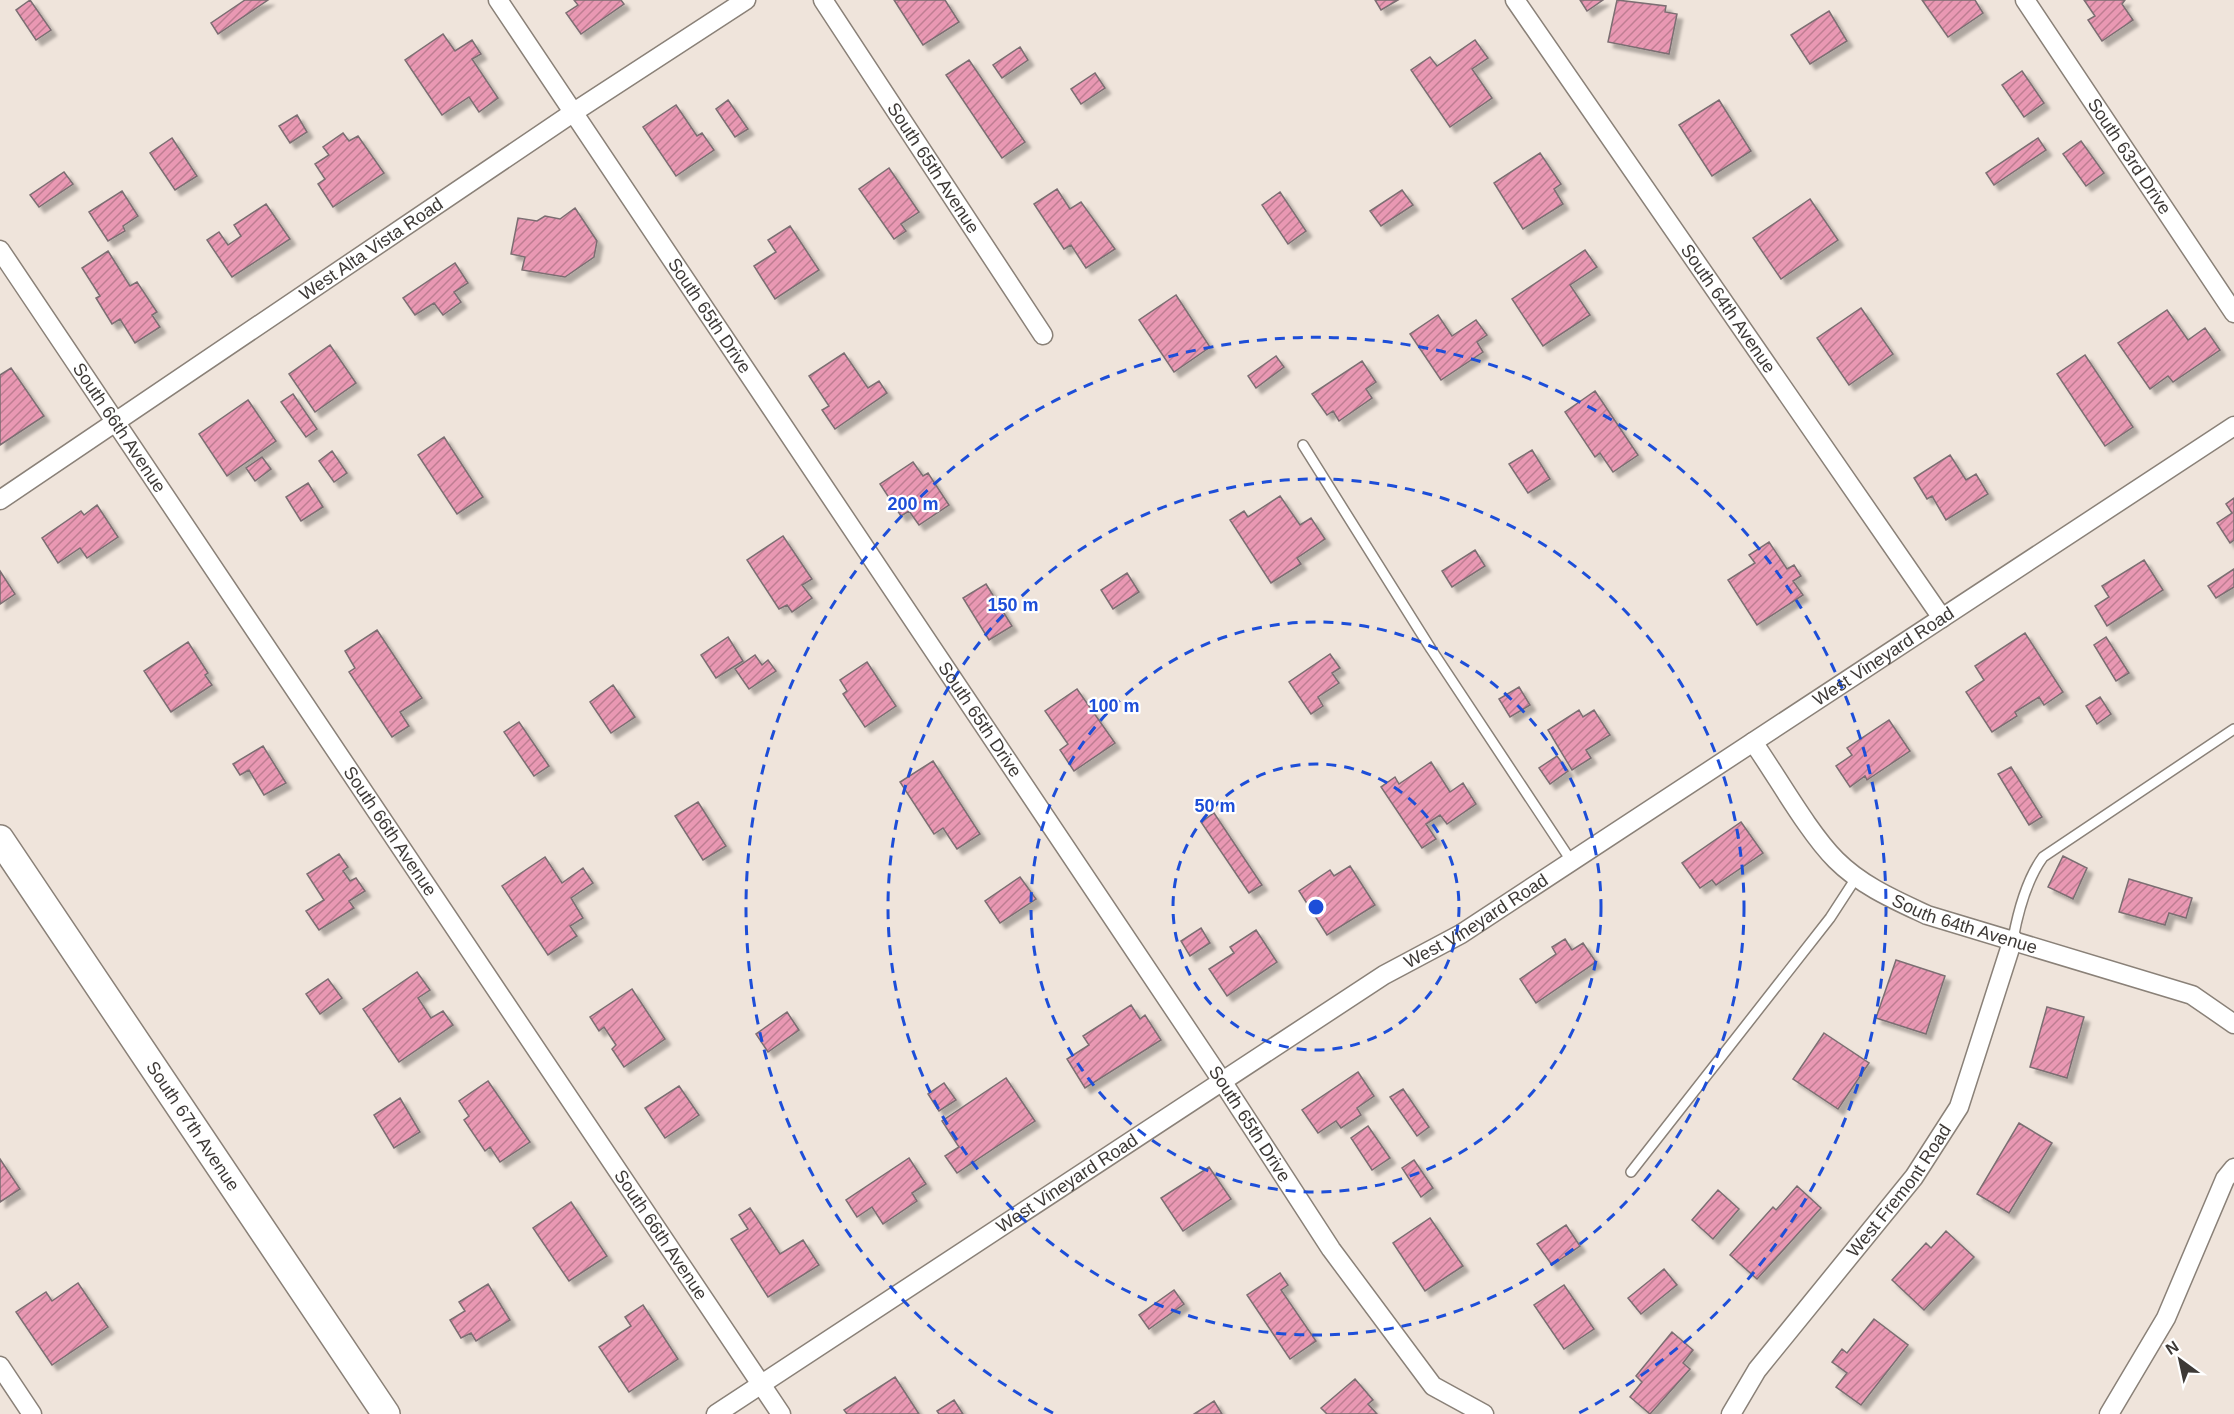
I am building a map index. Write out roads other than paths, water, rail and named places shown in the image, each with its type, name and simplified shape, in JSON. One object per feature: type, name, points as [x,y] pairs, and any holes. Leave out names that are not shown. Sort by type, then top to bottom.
[{"type":"main road","name":"South 67th Avenue","points":[[0,839],[386,1414]]},
{"type":"street","name":"South 65th Drive","points":[[498,0],[1222,1081],[1331,1250],[1433,1386],[1484,1414]]},
{"type":"street","name":"West Alta Vista Road","points":[[0,500],[574,112],[746,0]]},
{"type":"street","name":"South 65th Avenue","points":[[823,0],[1043,334]]},
{"type":"street","name":"South 64th Avenue","points":[[1515,0],[1942,618]]},
{"type":"street","name":"South 63rd Drive","points":[[2025,0],[2234,313]]},
{"type":"street","name":"South 66th Avenue","points":[[0,250],[781,1414]]},
{"type":"street","name":"West Vineyard Road","points":[[717,1414],[1384,975],[1461,934],[1572,862],[2234,426]]},
{"type":"street","name":"South 64th Avenue","points":[[1753,742],[1835,859],[1857,878],[1886,896],[1928,915],[2192,995],[2234,1024]]},
{"type":"street","name":"West Fremont Road","points":[[1731,1414],[1757,1370],[1914,1177],[1959,1107],[2013,939]]},
{"type":"street","points":[[2109,1414],[2166,1318],[2225,1179],[2234,1168]]},
{"type":"street","points":[[0,1366],[32,1414]]},
{"type":"lane","points":[[1303,445],[1431,649],[1572,862]]},
{"type":"lane","points":[[2013,939],[2017,920],[2037,866],[2043,857],[2234,729]]},
{"type":"lane","points":[[1631,1172],[1830,918],[1857,878]]}]
